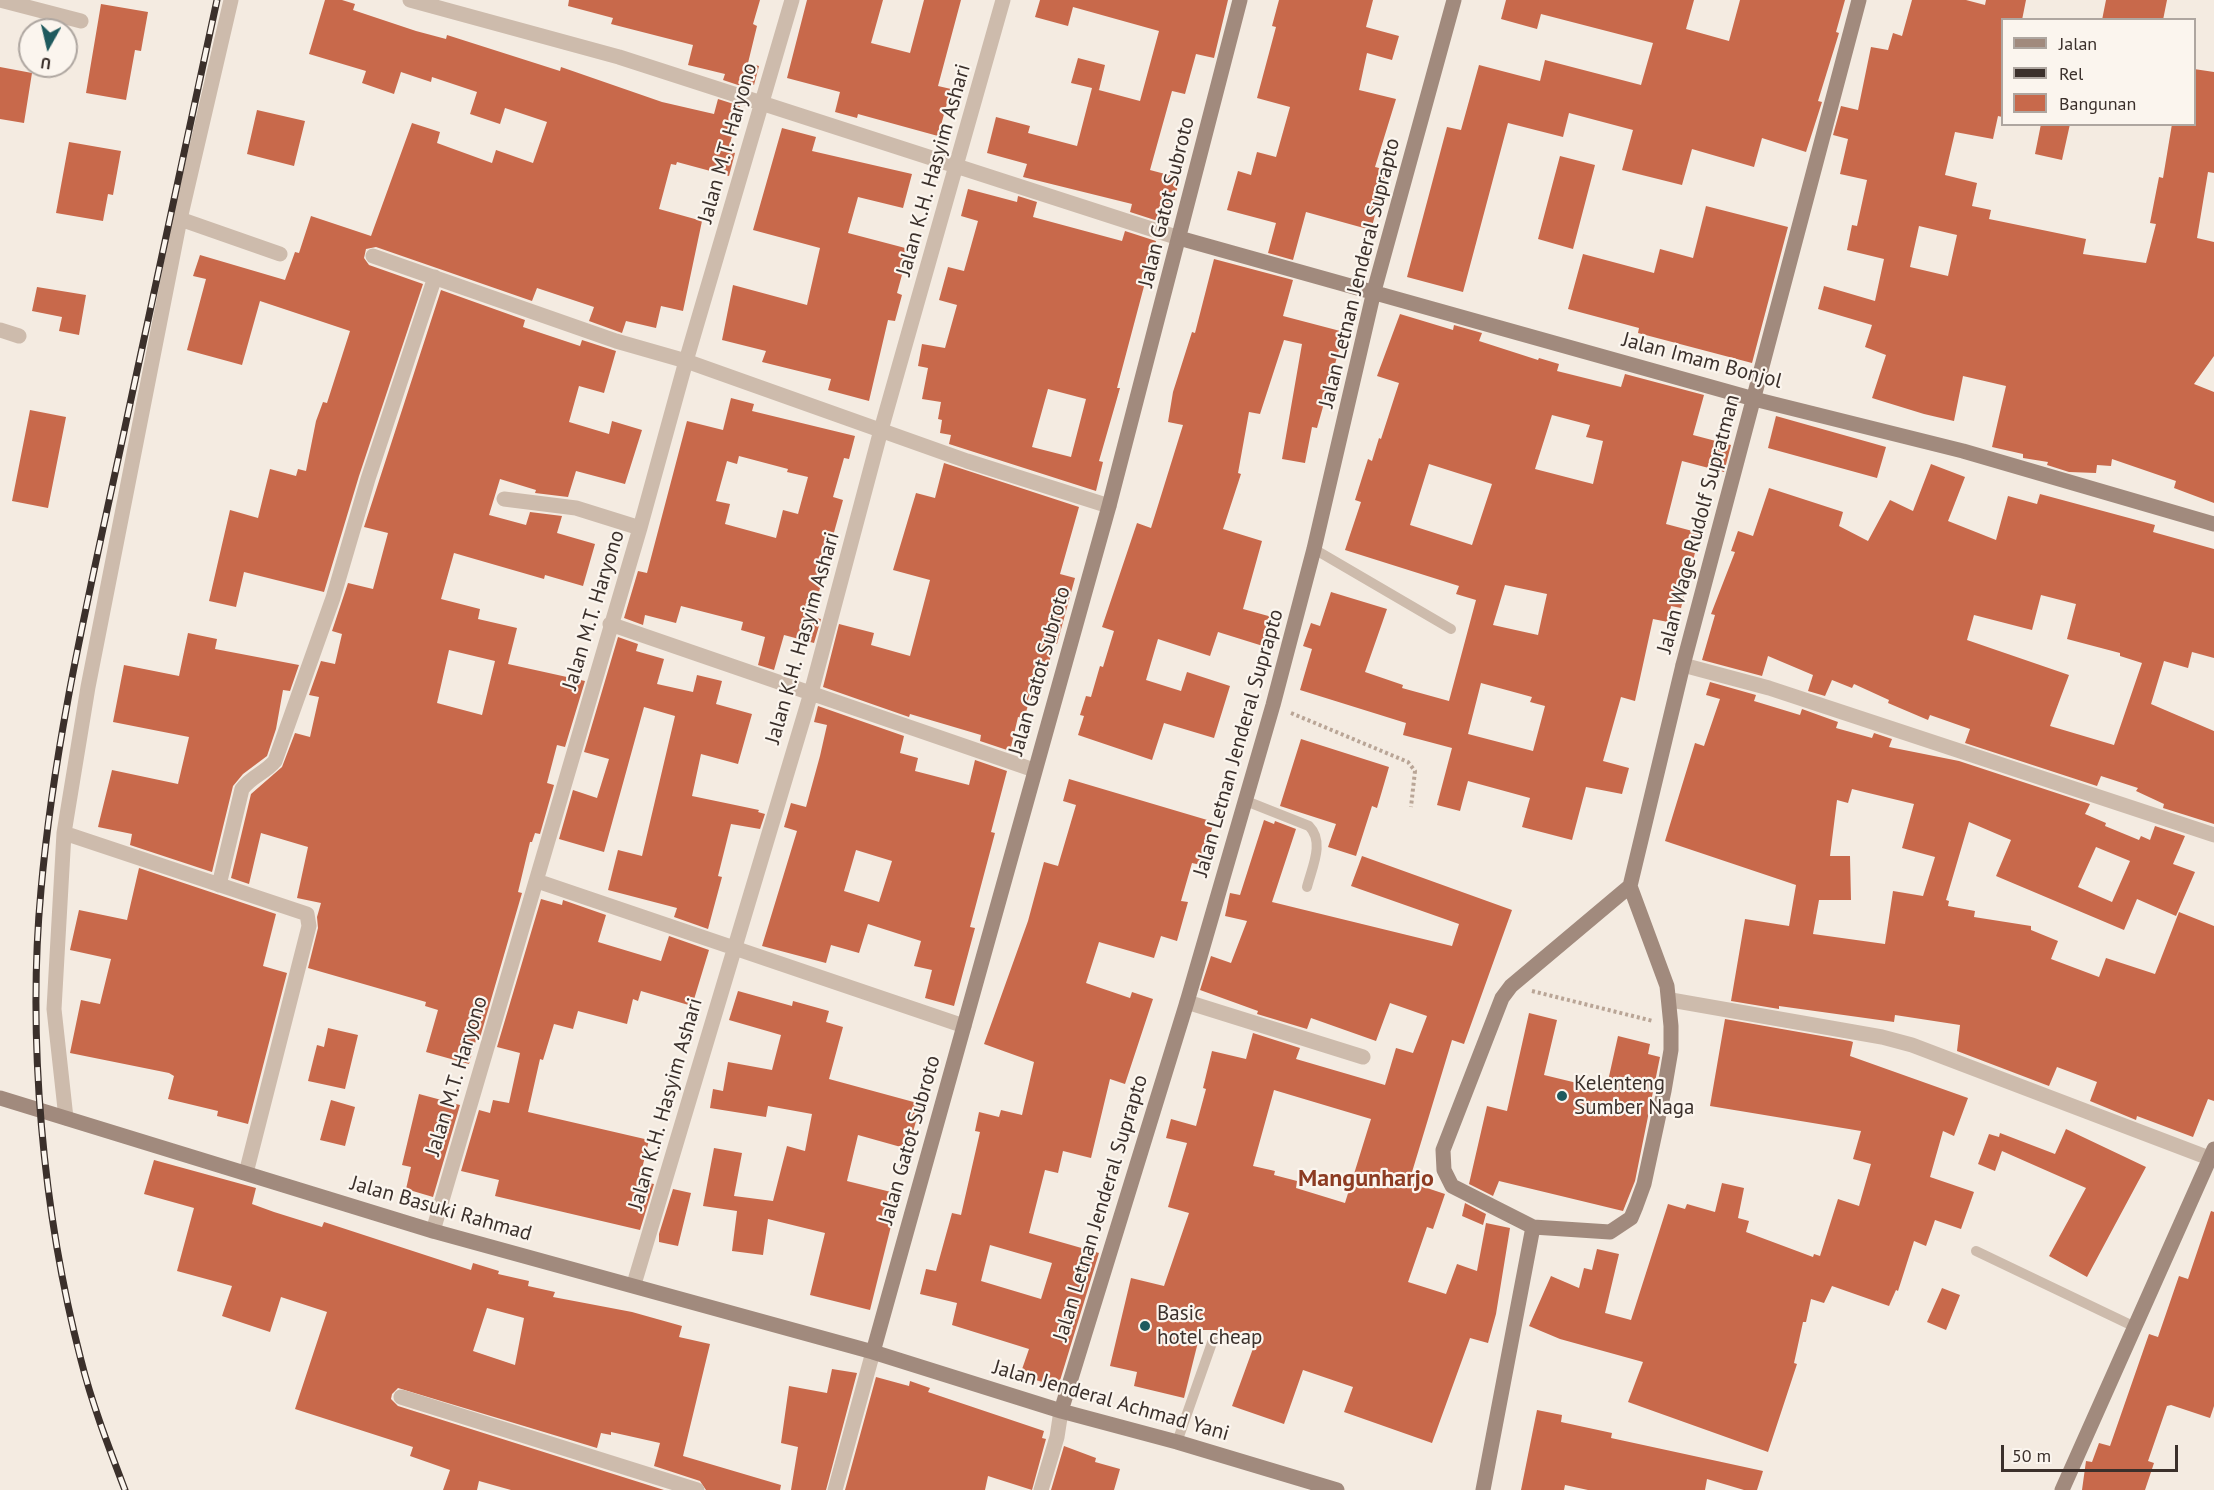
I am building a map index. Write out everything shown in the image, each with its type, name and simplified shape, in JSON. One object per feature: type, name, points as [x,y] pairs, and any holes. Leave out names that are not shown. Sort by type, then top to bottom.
[{"type":"street","points":[[0,0],[81,21]]},
{"type":"street","points":[[66,1118],[54,1009],[64,833],[88,687],[180,219],[231,0]]},
{"type":"street","points":[[410,0],[619,57],[1179,238]]},
{"type":"street","name":"Jalan M.T. Haryono","points":[[433,1231],[640,528],[686,361],[792,0]]},
{"type":"street","name":"Jalan K.H. Hasyim Ashari","points":[[634,1284],[811,693],[881,430],[1003,0]]},
{"type":"street","name":"Jalan Gatot Subroto","points":[[873,1352],[1109,506],[1240,0]]},
{"type":"street","name":"Jalan Letnan Jenderal Suprapto","points":[[1041,1490],[1057,1437],[1060,1411],[1187,1002],[1273,705],[1314,549],[1374,291],[1454,0]]},
{"type":"street","name":"Jalan Wage Rudolf Supratman","points":[[1630,886],[1683,665],[1859,0]]},
{"type":"street","points":[[180,219],[280,254]]},
{"type":"street","name":"Jalan Imam Bonjol","points":[[1179,238],[1754,399],[1963,451],[2214,524]]},
{"type":"street","points":[[373,256],[1109,506]]},
{"type":"street","points":[[219,885],[242,789],[250,778],[269,769],[275,761],[295,707],[333,598],[368,479],[435,277]]},
{"type":"street","points":[[0,330],[19,336]]},
{"type":"street","points":[[504,499],[576,508],[640,528]]},
{"type":"street","points":[[610,624],[1034,770]]},
{"type":"street","points":[[1683,665],[1769,688],[2214,835]]},
{"type":"street","points":[[64,833],[304,912],[309,920],[246,1173]]},
{"type":"street","points":[[537,881],[964,1026]]},
{"type":"street","points":[[1630,886],[1671,1000],[1671,1050],[1644,1184],[1631,1218],[1610,1232],[1533,1227],[1452,1186],[1444,1170],[1443,1150],[1502,998],[1511,986],[1630,886]]},
{"type":"street","points":[[1671,1000],[1882,1037],[1912,1045],[2212,1153],[2062,1490]]},
{"type":"street","points":[[1187,1002],[1363,1057]]},
{"type":"street","name":"Jalan Basuki Rahmad","points":[[0,1098],[433,1231],[634,1284],[873,1352]]},
{"type":"street","points":[[1483,1490],[1533,1227]]},
{"type":"street","points":[[835,1490],[873,1352]]},
{"type":"street","name":"Jalan Jenderal Achmad Yani","points":[[873,1352],[1060,1411],[1177,1442],[1337,1490]]},
{"type":"street","points":[[401,1397],[697,1490]]},
{"type":"lane","points":[[1314,549],[1451,629]]},
{"type":"lane","points":[[1246,801],[1309,826],[1315,832],[1318,842],[1307,887]]},
{"type":"lane","points":[[1976,1251],[2135,1327]]},
{"type":"lane","points":[[1177,1442],[1214,1337]]},
{"type":"path","points":[[1273,705],[1408,762],[1415,771],[1411,807]]},
{"type":"path","points":[[1511,986],[1671,1026]]},
{"type":"building","points":[[325,0],[342,0],[355,4],[353,10],[416,31],[446,39],[447,35],[560,71],[561,67],[662,102],[714,114],[718,99],[740,106],[728,151],[735,153],[729,176],[677,162],[676,165],[671,164],[659,209],[702,221],[683,311],[661,306],[656,328],[626,321],[622,333],[589,321],[594,307],[537,288],[532,301],[376,247],[366,249],[364,258],[369,265],[423,284],[359,476],[324,592],[244,572],[236,607],[209,601],[230,510],[258,518],[270,469],[296,476],[298,469],[306,471],[316,421],[323,402],[327,403],[350,331],[260,301],[242,365],[187,350],[206,279],[193,276],[200,255],[285,280],[295,252],[299,253],[311,216],[371,236],[412,123],[440,132],[437,143],[492,163],[496,150],[533,163],[547,122],[505,108],[500,124],[470,114],[477,92],[432,77],[431,82],[401,72],[394,94],[362,83],[366,71],[309,54]]},
{"type":"building","points":[[569,0],[760,0],[753,24],[757,26],[748,63],[759,66],[754,85],[746,82],[744,87],[723,80],[725,74],[688,65],[693,45],[611,24],[613,18],[568,6]]},
{"type":"building","points":[[807,0],[883,0],[871,43],[910,53],[924,0],[961,0],[938,86],[951,89],[938,136],[858,114],[857,118],[835,112],[840,92],[787,78]]},
{"type":"building","points":[[1040,0],[1228,0],[1214,58],[1196,54],[1185,94],[1172,91],[1150,170],[1180,178],[1169,219],[1162,217],[1161,222],[1130,212],[1132,204],[1023,177],[1027,164],[987,153],[996,117],[1030,126],[1028,133],[1077,146],[1092,88],[1071,83],[1078,58],[1105,65],[1099,90],[1095,89],[1140,101],[1159,31],[1073,7],[1068,26],[1035,17]]},
{"type":"building","points":[[1279,0],[1373,0],[1366,27],[1399,36],[1392,60],[1367,53],[1359,90],[1396,99],[1375,167],[1387,170],[1371,230],[1306,212],[1293,260],[1268,253],[1276,223],[1227,210],[1238,171],[1251,175],[1257,152],[1276,157],[1290,107],[1257,98],[1276,27],[1272,26]]},
{"type":"building","points":[[1506,0],[1694,0],[1686,29],[1729,41],[1740,0],[1845,0],[1836,32],[1839,33],[1818,101],[1822,102],[1806,152],[1762,138],[1754,167],[1692,149],[1682,185],[1622,170],[1633,130],[1569,113],[1563,137],[1508,123],[1463,292],[1407,277],[1447,127],[1461,130],[1479,65],[1540,81],[1545,60],[1641,85],[1653,43],[1541,14],[1537,29],[1501,19]]},
{"type":"building","points":[[1912,0],[1966,0],[1985,5],[1986,0],[2026,0],[2022,18],[2001,18],[2001,117],[1998,116],[1993,139],[1955,132],[1945,175],[1977,183],[1972,206],[1991,210],[1989,219],[2086,239],[2083,254],[2146,263],[2156,224],[2150,223],[2159,177],[2163,178],[2172,126],[2196,126],[2196,69],[2214,72],[2214,173],[2208,172],[2197,238],[2214,242],[2214,356],[2194,384],[2214,392],[2214,503],[2174,488],[2176,481],[2112,459],[2111,466],[2097,465],[2096,473],[2069,472],[2047,465],[2048,462],[2023,458],[2023,454],[1992,447],[2006,386],[1963,376],[1954,421],[1872,398],[1886,355],[1865,347],[1872,325],[1818,309],[1824,286],[1875,301],[1884,259],[1847,250],[1852,225],[1857,226],[1867,180],[1840,174],[1848,139],[1833,135],[1841,106],[1858,110],[1871,47],[1888,50],[1893,33],[1902,36]],"holes":[[[1919,226],[1957,235],[1948,276],[1910,267]]]},
{"type":"building","points":[[2106,0],[2167,0],[2163,18],[2102,18]]},
{"type":"building","points":[[101,4],[148,12],[141,51],[135,50],[126,100],[86,93]]},
{"type":"building","points":[[0,67],[18,70],[18,78],[31,78],[24,123],[0,119]]},
{"type":"building","points":[[257,110],[305,121],[294,166],[247,154]]},
{"type":"building","points":[[2041,126],[2070,126],[2062,160],[2035,154]]},
{"type":"building","points":[[782,128],[816,137],[812,151],[912,174],[903,208],[858,197],[848,233],[909,249],[897,293],[902,295],[895,321],[888,320],[869,401],[828,390],[831,379],[762,362],[766,351],[722,340],[733,285],[807,305],[820,248],[753,230]]},
{"type":"building","points":[[69,142],[121,151],[113,195],[108,194],[103,221],[56,213]]},
{"type":"building","points":[[1560,156],[1595,165],[1573,249],[1538,239]]},
{"type":"building","points":[[968,189],[1017,202],[1018,196],[1037,202],[1033,217],[1122,241],[1125,231],[1156,241],[1117,388],[1120,388],[1099,461],[1103,462],[1096,491],[949,444],[951,435],[940,433],[942,420],[938,419],[941,402],[922,399],[928,368],[918,366],[922,344],[945,348],[957,305],[939,300],[948,267],[964,271],[978,221],[961,216]],"holes":[[[1048,389],[1086,399],[1071,457],[1032,447]]]},
{"type":"building","points":[[1706,206],[1788,227],[1752,363],[1638,333],[1639,328],[1568,309],[1583,254],[1654,273],[1660,249],[1693,258]]},
{"type":"building","points":[[1214,259],[1293,280],[1283,316],[1344,332],[1317,428],[1312,427],[1305,463],[1282,459],[1302,344],[1284,340],[1260,414],[1249,412],[1238,473],[1241,474],[1223,529],[1262,541],[1243,609],[1272,617],[1263,646],[1218,632],[1210,656],[1158,639],[1146,680],[1181,691],[1187,672],[1230,686],[1214,738],[1164,723],[1152,760],[1078,735],[1084,716],[1080,715],[1086,696],[1091,697],[1114,631],[1102,627],[1137,523],[1151,528],[1183,425],[1168,422],[1173,392],[1192,332],[1195,333]]},
{"type":"building","points":[[37,287],[86,295],[79,335],[59,331],[62,317],[32,311]]},
{"type":"building","points":[[441,290],[525,320],[523,327],[580,346],[582,340],[616,351],[604,393],[579,386],[569,422],[609,434],[612,421],[642,430],[625,484],[576,471],[568,497],[535,493],[536,490],[500,479],[489,515],[526,525],[530,512],[562,516],[557,533],[595,544],[583,586],[545,575],[544,579],[454,553],[441,599],[480,609],[478,619],[517,628],[508,664],[585,681],[565,747],[557,745],[547,783],[554,785],[540,834],[535,833],[530,842],[518,892],[522,893],[479,1041],[476,1040],[469,1064],[426,1052],[438,1010],[425,1006],[426,1002],[308,968],[318,928],[317,917],[321,903],[297,898],[308,847],[261,833],[249,884],[231,878],[251,794],[282,767],[295,733],[310,737],[319,697],[309,695],[321,661],[335,664],[342,634],[332,631],[348,583],[373,589],[388,533],[364,527]],"holes":[[[449,650],[495,661],[482,715],[437,703]]]},
{"type":"building","points":[[1400,314],[1453,330],[1454,325],[1482,333],[1479,341],[1538,360],[1539,358],[1559,364],[1557,371],[1621,387],[1625,374],[1704,395],[1693,435],[1731,445],[1724,472],[1682,461],[1666,524],[1700,533],[1681,608],[1671,606],[1668,622],[1653,619],[1635,701],[1621,697],[1603,761],[1629,768],[1622,794],[1586,787],[1572,840],[1522,827],[1530,798],[1468,781],[1460,811],[1437,805],[1452,748],[1403,735],[1406,723],[1300,690],[1312,649],[1303,646],[1311,623],[1320,626],[1331,592],[1387,609],[1365,672],[1403,685],[1402,688],[1449,701],[1476,600],[1456,594],[1459,586],[1345,550],[1361,502],[1355,500],[1368,459],[1372,461],[1379,438],[1381,439],[1399,383],[1377,376]],"holes":[[[1552,415],[1590,425],[1586,437],[1603,441],[1593,484],[1535,469]],[[1429,464],[1492,484],[1472,545],[1410,525]],[[1505,585],[1547,594],[1538,635],[1493,625]],[[1481,683],[1532,697],[1530,702],[1545,706],[1533,751],[1468,734]]]},
{"type":"building","points":[[731,398],[754,404],[752,411],[855,436],[849,459],[844,458],[833,497],[843,500],[833,536],[828,535],[816,580],[822,581],[812,617],[821,619],[814,643],[784,635],[774,670],[758,665],[765,637],[741,630],[743,622],[681,606],[676,623],[645,615],[643,625],[624,618],[638,571],[647,573],[687,421],[723,430]],"holes":[[[739,456],[788,469],[787,472],[808,477],[798,514],[783,510],[776,538],[725,524],[730,504],[716,501],[727,461],[737,464]]]},
{"type":"building","points":[[30,410],[66,417],[48,508],[12,501]]},
{"type":"building","points":[[1776,416],[1886,447],[1877,478],[1768,448]]},
{"type":"building","points":[[944,463],[1079,507],[1060,574],[1075,578],[1057,644],[1054,643],[1047,671],[1040,669],[1024,718],[1018,717],[1010,751],[980,741],[981,735],[910,714],[909,717],[823,687],[839,624],[874,633],[871,645],[910,656],[930,580],[893,570],[916,493],[935,498]]},
{"type":"building","points":[[1931,464],[1965,477],[1948,521],[1996,540],[2008,496],[2037,504],[2040,494],[2155,525],[2153,532],[2214,549],[2214,658],[2192,652],[2188,668],[2164,661],[2151,704],[2214,731],[2214,824],[2163,808],[2164,804],[2136,791],[2138,788],[2101,776],[2097,786],[1965,743],[1970,729],[1930,715],[1928,720],[1888,703],[1889,700],[1854,684],[1852,688],[1832,680],[1825,696],[1808,691],[1813,675],[1768,656],[1762,676],[1702,660],[1715,615],[1711,614],[1735,552],[1731,551],[1738,531],[1753,536],[1769,488],[1843,512],[1839,526],[1868,541],[1890,500],[1913,511]],"holes":[[[2041,595],[2076,604],[2067,639],[2120,653],[2120,656],[2142,663],[2114,745],[2050,726],[2069,675],[1967,640],[1974,615],[2032,630]]]},
{"type":"building","points":[[188,633],[217,639],[215,649],[299,665],[290,691],[283,690],[276,729],[267,756],[243,774],[233,786],[212,872],[130,845],[132,834],[98,827],[112,770],[178,784],[189,737],[113,722],[124,665],[179,676]]},
{"type":"building","points":[[618,637],[638,644],[636,651],[664,659],[657,684],[693,692],[697,675],[722,681],[716,704],[752,714],[738,764],[701,754],[692,796],[759,810],[758,812],[765,814],[760,829],[731,824],[718,876],[722,877],[708,929],[674,917],[677,908],[608,890],[618,850],[642,856],[675,716],[644,707],[604,852],[559,839],[573,790],[597,798],[609,759],[584,752]]},
{"type":"building","points":[[1710,682],[1756,695],[1754,701],[1800,715],[1802,709],[1838,722],[1836,728],[1872,738],[1874,733],[1892,739],[1889,747],[1959,761],[2090,804],[2085,814],[2106,823],[2105,826],[2139,840],[2141,836],[2150,840],[2155,826],[2185,836],[2173,864],[2195,872],[2176,916],[2137,899],[2124,930],[1996,876],[2011,840],[1969,822],[1946,900],[1949,901],[1948,906],[1975,911],[1974,917],[2031,926],[2031,930],[2058,941],[2051,959],[2099,977],[2106,958],[2155,974],[2179,912],[2214,926],[2214,1101],[2208,1099],[2193,1137],[2137,1116],[2136,1120],[2090,1101],[2097,1082],[2057,1067],[2049,1086],[1957,1051],[1960,1025],[1895,1015],[1894,1022],[1779,1006],[1779,1009],[1731,1001],[1745,919],[1789,926],[1796,885],[1665,841],[1695,743],[1704,746],[1720,699],[1706,695]],"holes":[[[1852,789],[1914,804],[1902,848],[1935,857],[1923,896],[1893,891],[1885,944],[1813,934],[1819,900],[1851,900],[1850,856],[1830,856],[1837,800],[1848,803]],[[2096,847],[2130,861],[2112,902],[2078,887]]]},
{"type":"building","points":[[818,706],[904,736],[900,753],[918,758],[915,771],[969,785],[975,760],[1007,771],[991,832],[995,833],[970,927],[975,928],[954,1006],[925,998],[932,970],[914,966],[921,941],[868,924],[859,953],[831,945],[826,963],[762,946],[797,831],[784,827],[791,803],[806,807],[820,756],[827,725],[814,722]],"holes":[[[856,850],[892,861],[879,902],[844,891]]]},
{"type":"building","points":[[1301,739],[1389,767],[1377,808],[1372,806],[1356,856],[1328,847],[1336,824],[1280,806]]},
{"type":"building","points":[[1069,779],[1214,822],[1201,865],[1192,863],[1181,901],[1188,902],[1177,941],[1161,936],[1154,958],[1099,942],[1086,983],[1130,998],[1132,992],[1153,999],[1125,1084],[1110,1079],[1091,1158],[1063,1151],[1058,1173],[1045,1170],[1029,1233],[1099,1253],[1058,1387],[1020,1375],[1029,1349],[952,1325],[957,1303],[920,1294],[926,1269],[936,1271],[952,1213],[961,1215],[980,1132],[975,1131],[979,1112],[999,1117],[1001,1110],[1022,1115],[1034,1062],[984,1044],[1028,921],[1044,862],[1058,866],[1076,805],[1063,801]],"holes":[[[990,1245],[1052,1263],[1041,1299],[981,1281]]]},
{"type":"building","points":[[1264,820],[1274,824],[1275,821],[1296,829],[1272,902],[1452,946],[1459,924],[1351,886],[1362,856],[1512,910],[1464,1044],[1452,1040],[1409,1182],[1445,1194],[1433,1229],[1427,1227],[1408,1282],[1446,1294],[1457,1264],[1477,1271],[1486,1223],[1510,1228],[1496,1314],[1488,1343],[1470,1338],[1432,1443],[1344,1412],[1353,1387],[1303,1370],[1284,1424],[1232,1406],[1255,1343],[1221,1335],[1216,1330],[1201,1330],[1184,1398],[1134,1386],[1137,1372],[1110,1366],[1131,1278],[1164,1286],[1189,1213],[1168,1207],[1187,1143],[1166,1138],[1171,1119],[1196,1126],[1206,1089],[1203,1088],[1212,1051],[1246,1059],[1253,1033],[1300,1048],[1296,1059],[1385,1085],[1396,1048],[1413,1053],[1427,1016],[1390,1003],[1376,1041],[1311,1018],[1307,1029],[1257,1014],[1258,1011],[1200,990],[1211,956],[1231,963],[1247,921],[1225,916],[1230,893],[1240,895]],"holes":[[[1274,1090],[1371,1119],[1345,1203],[1296,1188],[1297,1181],[1274,1175],[1275,1171],[1253,1166]]]},
{"type":"building","points":[[139,868],[276,914],[263,966],[287,973],[248,1124],[217,1116],[218,1111],[168,1099],[174,1076],[169,1073],[70,1053],[81,1000],[100,1004],[111,959],[70,950],[79,910],[127,920]]},
{"type":"building","points":[[541,899],[562,905],[563,900],[606,915],[598,942],[661,961],[669,936],[709,950],[692,1006],[641,991],[638,1001],[633,999],[627,1024],[578,1011],[573,1029],[554,1024],[543,1060],[540,1059],[528,1112],[649,1140],[639,1181],[654,1184],[640,1230],[495,1196],[499,1180],[461,1171],[479,1110],[490,1113],[493,1100],[509,1103],[520,1053],[497,1047]]},
{"type":"building","points":[[738,991],[792,1006],[793,1001],[829,1011],[826,1022],[843,1027],[829,1079],[921,1104],[908,1149],[858,1135],[847,1181],[899,1194],[870,1310],[810,1295],[825,1233],[768,1219],[763,1255],[732,1251],[737,1211],[703,1206],[714,1148],[742,1153],[734,1196],[773,1201],[787,1146],[805,1151],[812,1114],[768,1106],[766,1117],[710,1108],[713,1089],[723,1091],[728,1062],[772,1070],[781,1035],[729,1020]]},
{"type":"building","points":[[1529,1013],[1557,1020],[1544,1075],[1606,1090],[1618,1036],[1650,1044],[1648,1054],[1660,1057],[1635,1181],[1623,1211],[1499,1181],[1493,1196],[1469,1184],[1487,1106],[1507,1111]]},
{"type":"building","points":[[1725,1019],[1850,1041],[1853,1042],[1850,1056],[1968,1098],[1954,1136],[1943,1131],[1930,1177],[1974,1192],[1961,1229],[1935,1220],[1926,1246],[1914,1241],[1898,1291],[1896,1290],[1889,1306],[1832,1286],[1824,1303],[1811,1299],[1806,1322],[1803,1322],[1794,1363],[1797,1364],[1768,1452],[1628,1402],[1643,1362],[1560,1339],[1529,1326],[1551,1276],[1579,1288],[1584,1268],[1592,1270],[1597,1249],[1619,1254],[1605,1313],[1631,1320],[1668,1204],[1685,1209],[1687,1204],[1715,1212],[1722,1183],[1744,1188],[1738,1218],[1749,1221],[1746,1232],[1813,1257],[1814,1254],[1820,1256],[1838,1199],[1859,1206],[1871,1164],[1853,1159],[1861,1131],[1710,1106]]},
{"type":"building","points":[[328,1028],[358,1035],[345,1089],[308,1081],[317,1045],[324,1047]]},
{"type":"building","points":[[419,1094],[460,1105],[433,1197],[406,1189],[411,1167],[402,1165]]},
{"type":"building","points":[[331,1100],[355,1107],[345,1146],[320,1140]]},
{"type":"building","points":[[2066,1129],[2146,1167],[2087,1277],[2049,1256],[2086,1188],[2002,1151],[1995,1171],[1978,1164],[1989,1134],[1999,1137],[2000,1133],[2055,1154]]},
{"type":"building","points":[[154,1160],[256,1188],[252,1204],[274,1212],[322,1227],[324,1222],[471,1270],[473,1263],[499,1271],[498,1274],[529,1281],[528,1286],[555,1292],[553,1297],[632,1312],[682,1326],[679,1337],[710,1344],[683,1456],[781,1485],[780,1490],[706,1490],[700,1481],[654,1466],[660,1443],[611,1432],[611,1435],[601,1433],[597,1448],[398,1388],[392,1394],[391,1399],[398,1406],[664,1490],[511,1490],[479,1481],[477,1490],[443,1490],[450,1470],[410,1456],[413,1447],[295,1409],[327,1312],[281,1297],[270,1332],[222,1316],[232,1286],[177,1271],[194,1208],[144,1194]],"holes":[[[487,1308],[524,1318],[515,1365],[473,1351]]]},
{"type":"building","points":[[673,1189],[691,1193],[678,1246],[659,1242],[659,1234]]},
{"type":"building","points":[[1465,1203],[1486,1214],[1483,1225],[1462,1216]]},
{"type":"building","points":[[2211,1211],[2214,1212],[2214,1406],[2210,1418],[2171,1405],[2167,1406],[2148,1461],[2154,1463],[2145,1490],[2082,1490],[2086,1461],[2092,1462],[2099,1443],[2110,1446],[2149,1334],[2158,1337],[2179,1276],[2188,1279]]},
{"type":"building","points":[[1942,1288],[1960,1295],[1946,1330],[1927,1322]]},
{"type":"building","points":[[832,1369],[857,1373],[826,1490],[791,1490],[798,1447],[781,1443],[789,1386],[827,1393]]},
{"type":"building","points":[[876,1377],[909,1386],[910,1381],[930,1388],[928,1392],[1044,1431],[1042,1438],[1046,1439],[1032,1490],[988,1476],[985,1490],[845,1490]]},
{"type":"building","points":[[1537,1410],[1562,1415],[1561,1422],[1612,1433],[1611,1438],[1763,1471],[1757,1490],[1744,1490],[1707,1479],[1705,1490],[1588,1490],[1565,1485],[1564,1490],[1521,1490]]},
{"type":"building","points":[[1064,1446],[1096,1458],[1095,1462],[1120,1469],[1114,1490],[1051,1490]]},
{"type":"railway","points":[[125,1490],[85,1376],[57,1246],[48,1187],[37,1066],[37,947],[54,780],[73,671],[217,0]]},
{"type":"place","name":"Kelenteng Sumber Naga","points":[[1562,1096]]},
{"type":"place","name":"Basic hotel cheap","points":[[1145,1326]]},
{"type":"district","name":"Mangunharjo","points":[[1366,1179]]}]
